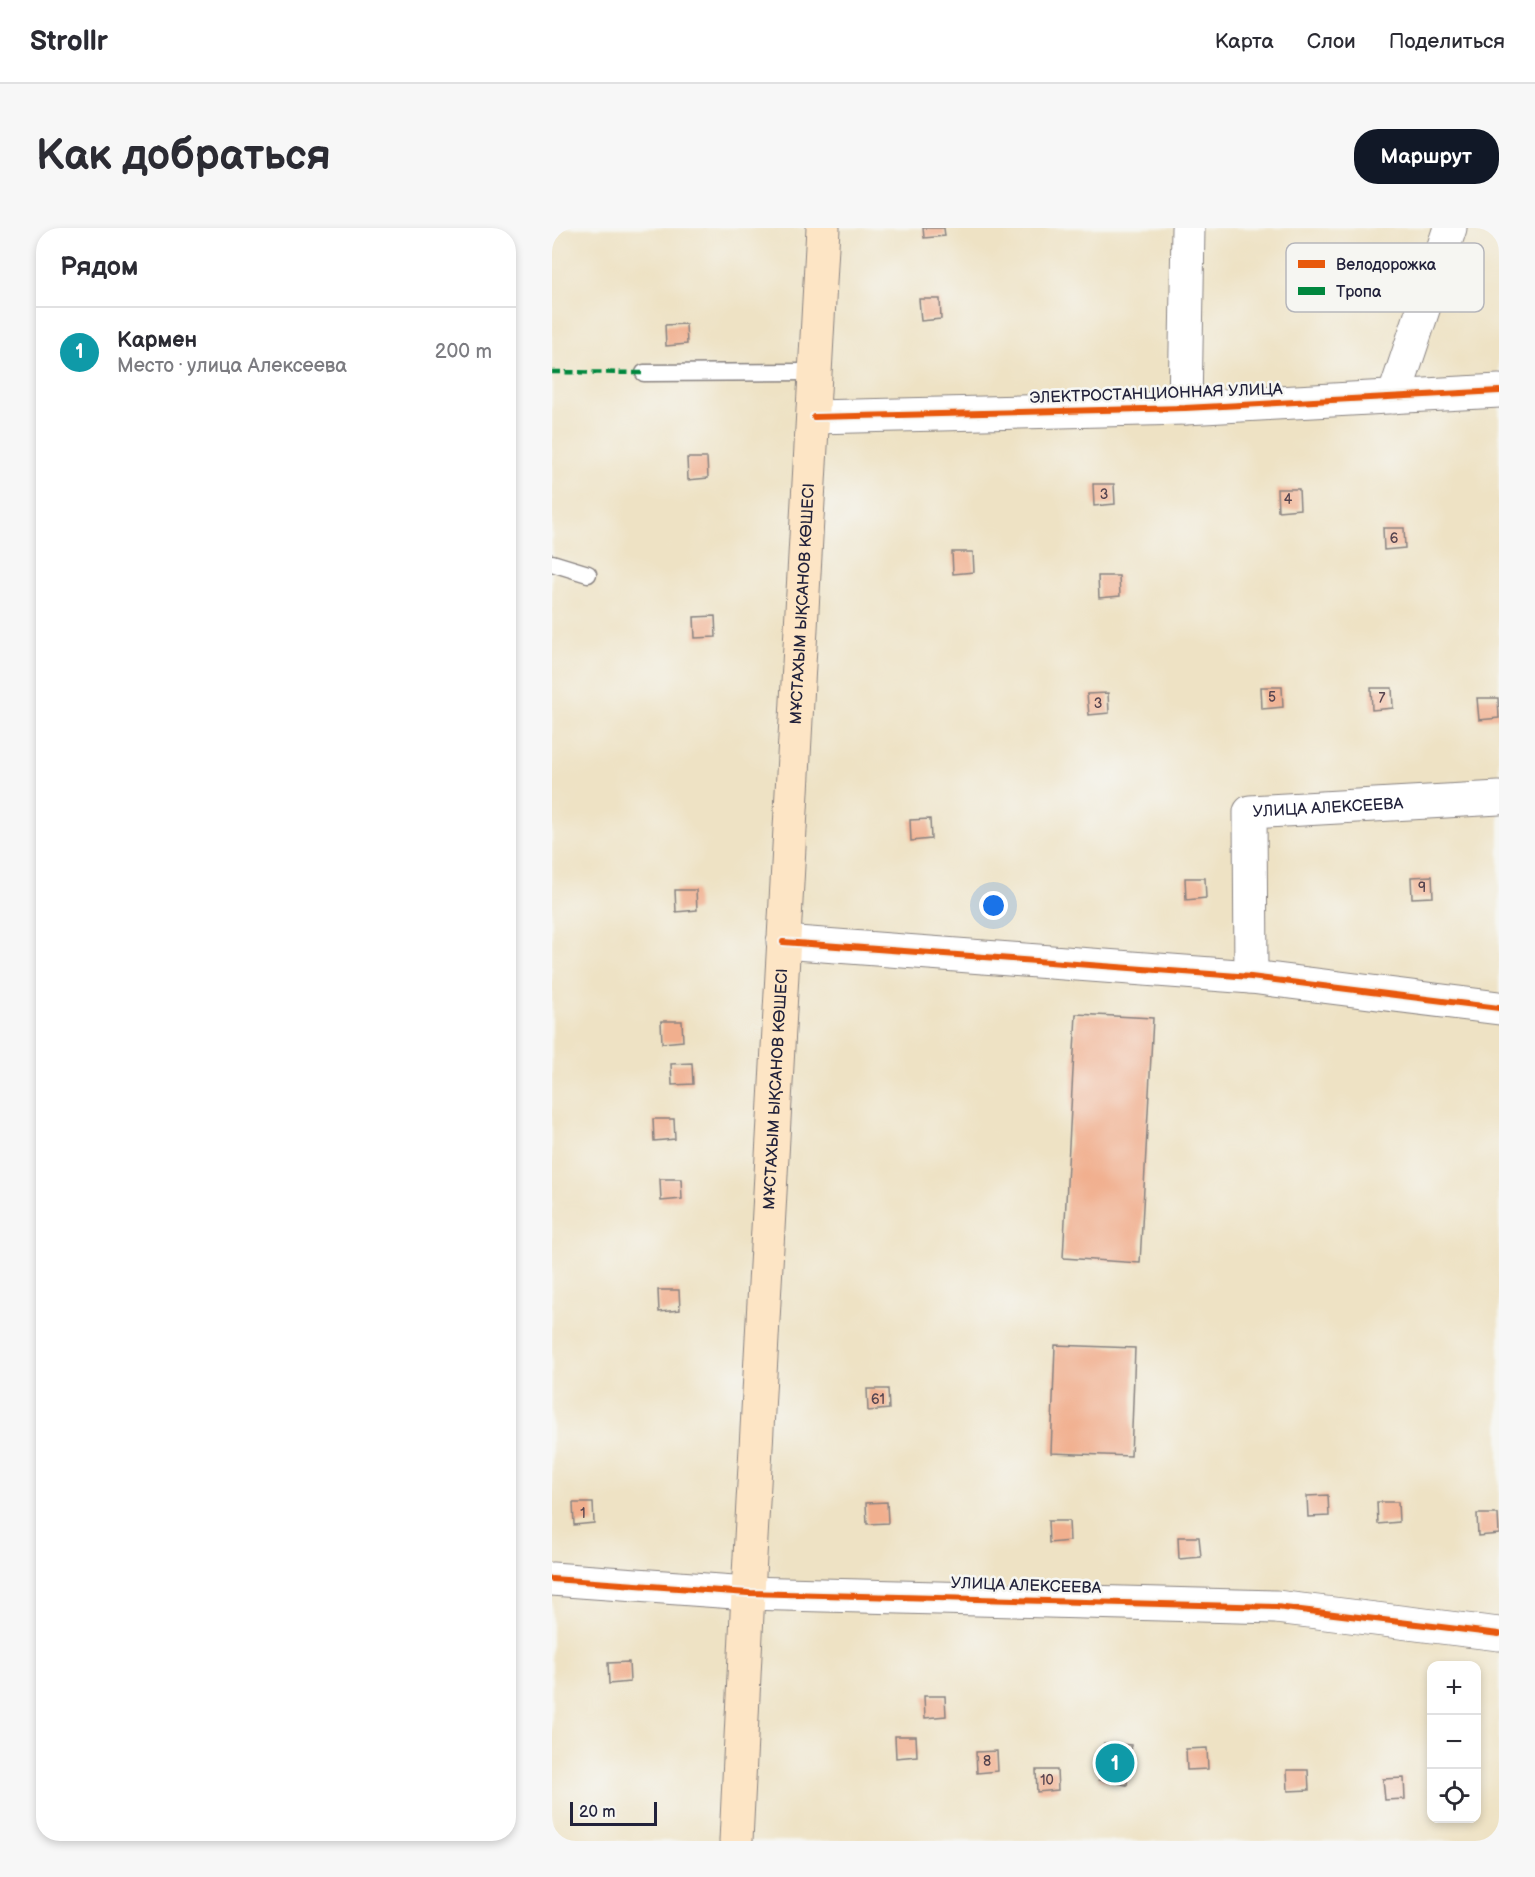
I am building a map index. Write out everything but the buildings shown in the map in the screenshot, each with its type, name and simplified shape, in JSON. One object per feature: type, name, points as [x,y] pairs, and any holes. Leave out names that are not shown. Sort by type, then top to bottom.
[{"type":"main road","name":"МҰСТАХЫМ ЫҚСАНОВ КӨШЕСІ","points":[[736,1841],[823,228]]},
{"type":"street","points":[[1185,408],[1188,228]]},
{"type":"street","points":[[1445,243],[1450,228]]},
{"type":"street","points":[[1394,397],[1422,312]]},
{"type":"street","name":"ЭЛЕКТРОСТАНЦИОННАЯ УЛИЦА","points":[[814,417],[1185,408],[1499,391]]},
{"type":"street","name":"УЛИЦА АЛЕКСЕЕВА","points":[[1251,977],[1250,812],[1499,798]]},
{"type":"street","points":[[783,942],[1251,977],[1499,1008]]},
{"type":"street","name":"УЛИЦА АЛЕКСЕЕВА","points":[[552,1579],[748,1593],[1276,1607],[1499,1634]]},
{"type":"lane","points":[[644,373],[814,372]]},
{"type":"lane","points":[[552,562],[588,574]]},
{"type":"marked path","points":[[552,372],[644,373]]},
{"type":"cycle path","points":[[814,417],[1185,408],[1499,391]]},
{"type":"cycle path","points":[[783,942],[1251,977],[1499,1008]]},
{"type":"cycle path","points":[[552,1579],[748,1593],[1276,1607],[1499,1634]]},
{"type":"place","name":"Кармен","points":[[1115,1763]]}]
